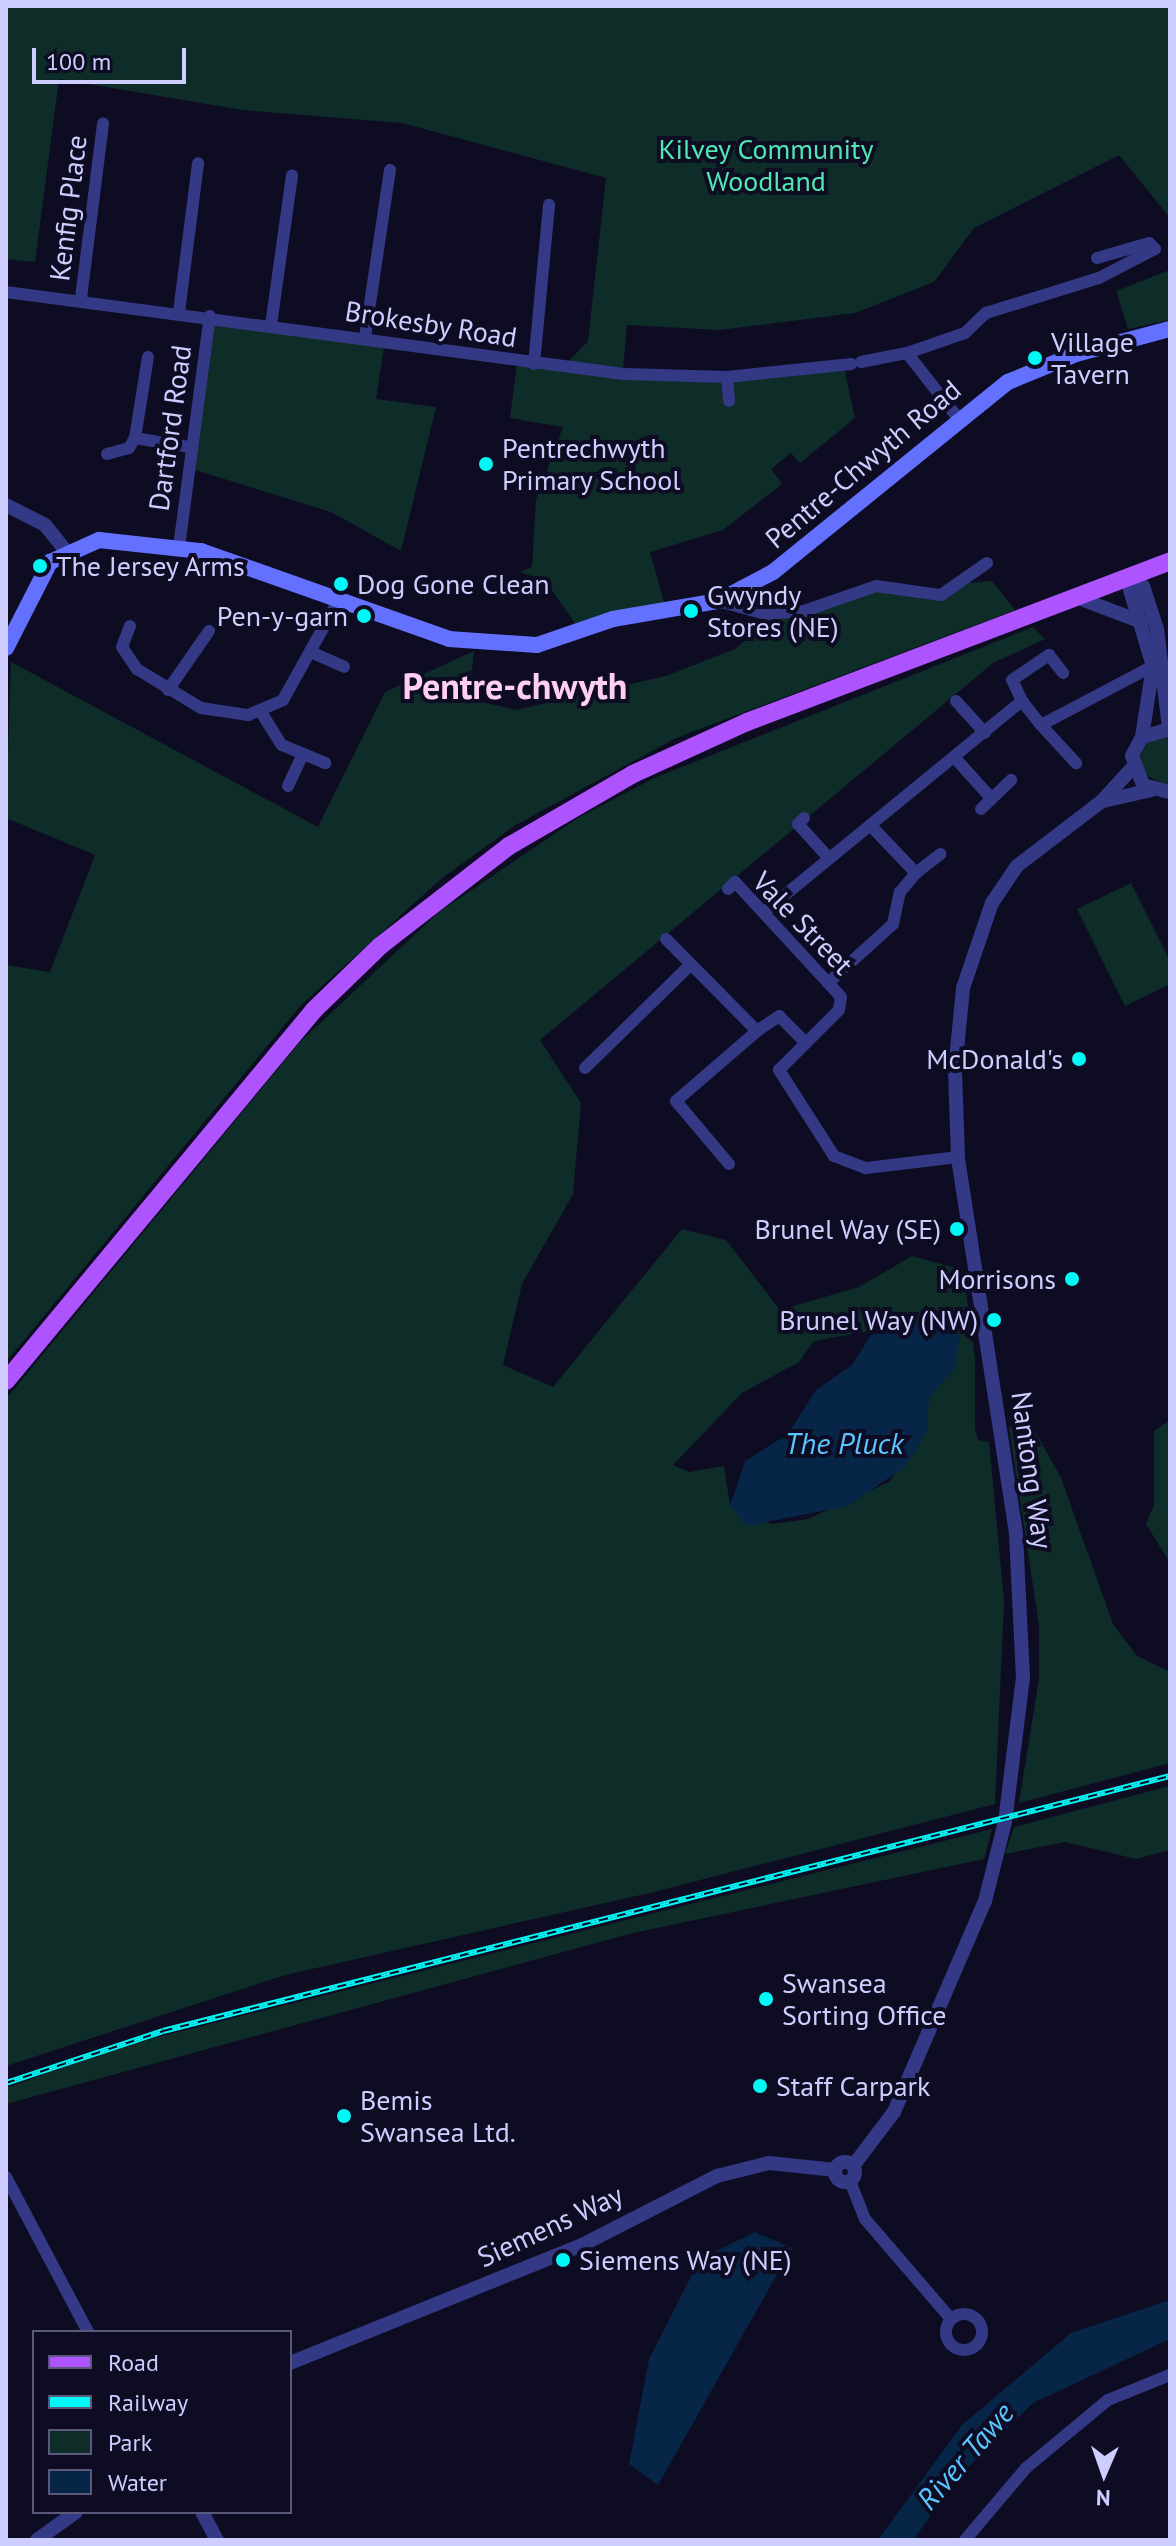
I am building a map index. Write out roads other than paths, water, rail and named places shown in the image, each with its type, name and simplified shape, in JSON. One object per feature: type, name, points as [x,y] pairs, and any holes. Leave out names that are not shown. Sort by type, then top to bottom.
[{"type":"main road","name":"Pentre-Chwyth Road","points":[[66,551],[99,540],[179,547],[449,639],[537,645],[590,626],[718,601],[773,572],[958,418],[1031,371],[1169,330]]},
{"type":"main road","points":[[6,648],[43,572],[66,551]]},
{"type":"main road","points":[[6,1381],[314,1010],[380,946],[509,846],[633,774],[747,722],[1134,579],[1170,561]]},
{"type":"street","name":"Kenfig Place","points":[[81,298],[103,123]]},
{"type":"street","points":[[179,312],[198,163]]},
{"type":"street","points":[[365,337],[390,170]]},
{"type":"street","points":[[271,325],[292,175]]},
{"type":"street","points":[[534,364],[549,205]]},
{"type":"street","name":"Brokesby Road","points":[[6,292],[81,298],[534,364],[727,377],[856,363],[907,353],[965,333],[986,313],[1099,278],[1155,249],[1149,243],[1097,258]]},
{"type":"street","name":"Dartford Road","points":[[179,547],[210,316]]},
{"type":"street","points":[[907,353],[958,418]]},
{"type":"street","points":[[135,438],[148,357]]},
{"type":"street","points":[[727,377],[729,401]]},
{"type":"street","points":[[107,454],[135,438],[190,447]]},
{"type":"street","points":[[6,505],[45,525],[66,551]]},
{"type":"street","points":[[718,601],[766,614],[804,611],[876,586],[941,595],[987,563]]},
{"type":"street","points":[[1142,737],[1170,728],[1157,629],[1143,586],[1134,579],[1130,590],[1153,666],[1142,737],[1133,767],[1164,793]]},
{"type":"street","points":[[1081,599],[1142,622]]},
{"type":"street","points":[[130,626],[122,647],[168,690],[227,715],[261,712],[283,700],[313,653],[338,601]]},
{"type":"street","points":[[168,690],[209,631]]},
{"type":"street","points":[[313,653],[344,667]]},
{"type":"street","points":[[1063,673],[1049,655],[1012,680],[1022,701],[1076,763]]},
{"type":"street","points":[[1041,725],[1153,666]]},
{"type":"street","points":[[956,701],[985,733]]},
{"type":"street","points":[[764,912],[827,856],[872,827],[1022,701]]},
{"type":"street","points":[[261,712],[282,745],[302,756],[325,763]]},
{"type":"street","points":[[288,786],[302,756]]},
{"type":"street","points":[[955,758],[991,798]]},
{"type":"street","name":"Nantong Way","points":[[851,2174],[894,2112],[985,1901],[1005,1822],[1022,1690],[1016,1533],[958,1157],[955,1070],[963,988],[992,903],[1030,852],[1102,801],[1133,767]]},
{"type":"street","points":[[981,809],[1011,780]]},
{"type":"street","name":"Nantong Way","points":[[1102,801],[1164,793]]},
{"type":"street","points":[[804,818],[798,824],[827,856]]},
{"type":"street","points":[[872,827],[916,873]]},
{"type":"street","points":[[828,983],[893,924],[900,892],[916,873],[940,854]]},
{"type":"street","name":"Vale Street","points":[[728,889],[735,882],[828,983],[842,1003],[779,1070],[840,1161],[866,1168],[958,1157]]},
{"type":"street","points":[[666,939],[757,1031]]},
{"type":"street","points":[[585,1068],[690,965]]},
{"type":"street","points":[[729,1164],[676,1101],[757,1031],[779,1016],[805,1042]]},
{"type":"street","name":"Siemens Way","points":[[292,2362],[582,2245],[717,2176],[779,2163],[836,2170],[839,2180],[851,2174]]},
{"type":"street","points":[[851,2174],[865,2219],[951,2319]]},
{"type":"street","points":[[6,2177],[87,2330]]},
{"type":"street","points":[[965,2540],[1026,2468],[1108,2400],[1170,2375]]},
{"type":"street","points":[[37,2540],[73,2514]]},
{"type":"street","points":[[203,2514],[217,2540]]},
{"type":"water","name":"The Pluck","points":[[920,1322],[960,1336],[955,1368],[929,1397],[927,1430],[906,1466],[848,1506],[746,1526],[730,1506],[745,1461],[788,1434],[816,1390],[852,1365],[871,1335]]},
{"type":"water","points":[[755,2232],[792,2248],[658,2485],[629,2464],[649,2359],[700,2259]]},
{"type":"water","name":"River Tawe","points":[[1170,2300],[1170,2339],[1033,2403],[963,2472],[913,2540],[878,2540],[962,2425],[1071,2333]]},
{"type":"railway","points":[[6,2083],[163,2031],[1170,1776]]},
{"type":"place","name":"Village Tavern","points":[[1035,358]]},
{"type":"place","name":"Pentrechwyth Primary School","points":[[486,464]]},
{"type":"place","name":"The Jersey Arms","points":[[40,566]]},
{"type":"place","name":"Dog Gone Clean","points":[[341,584]]},
{"type":"place","name":"Gwyndy Stores (NE)","points":[[691,611]]},
{"type":"place","name":"Pen-y-garn","points":[[364,616]]},
{"type":"place","name":"McDonald's","points":[[1079,1059]]},
{"type":"place","name":"Brunel Way (SE)","points":[[957,1229]]},
{"type":"place","name":"Morrisons","points":[[1072,1279]]},
{"type":"place","name":"Brunel Way (NW)","points":[[994,1320]]},
{"type":"place","name":"Swansea Sorting Office","points":[[766,1999]]},
{"type":"place","name":"Staff Carpark","points":[[760,2086]]},
{"type":"place","name":"Bemis Swansea Ltd.","points":[[344,2116]]},
{"type":"place","name":"Siemens Way (NE)","points":[[563,2260]]},
{"type":"district","name":"Pentre-chwyth","points":[[515,686]]},
{"type":"park label","name":"Kilvey Community Woodland","points":[[766,165]]}]
